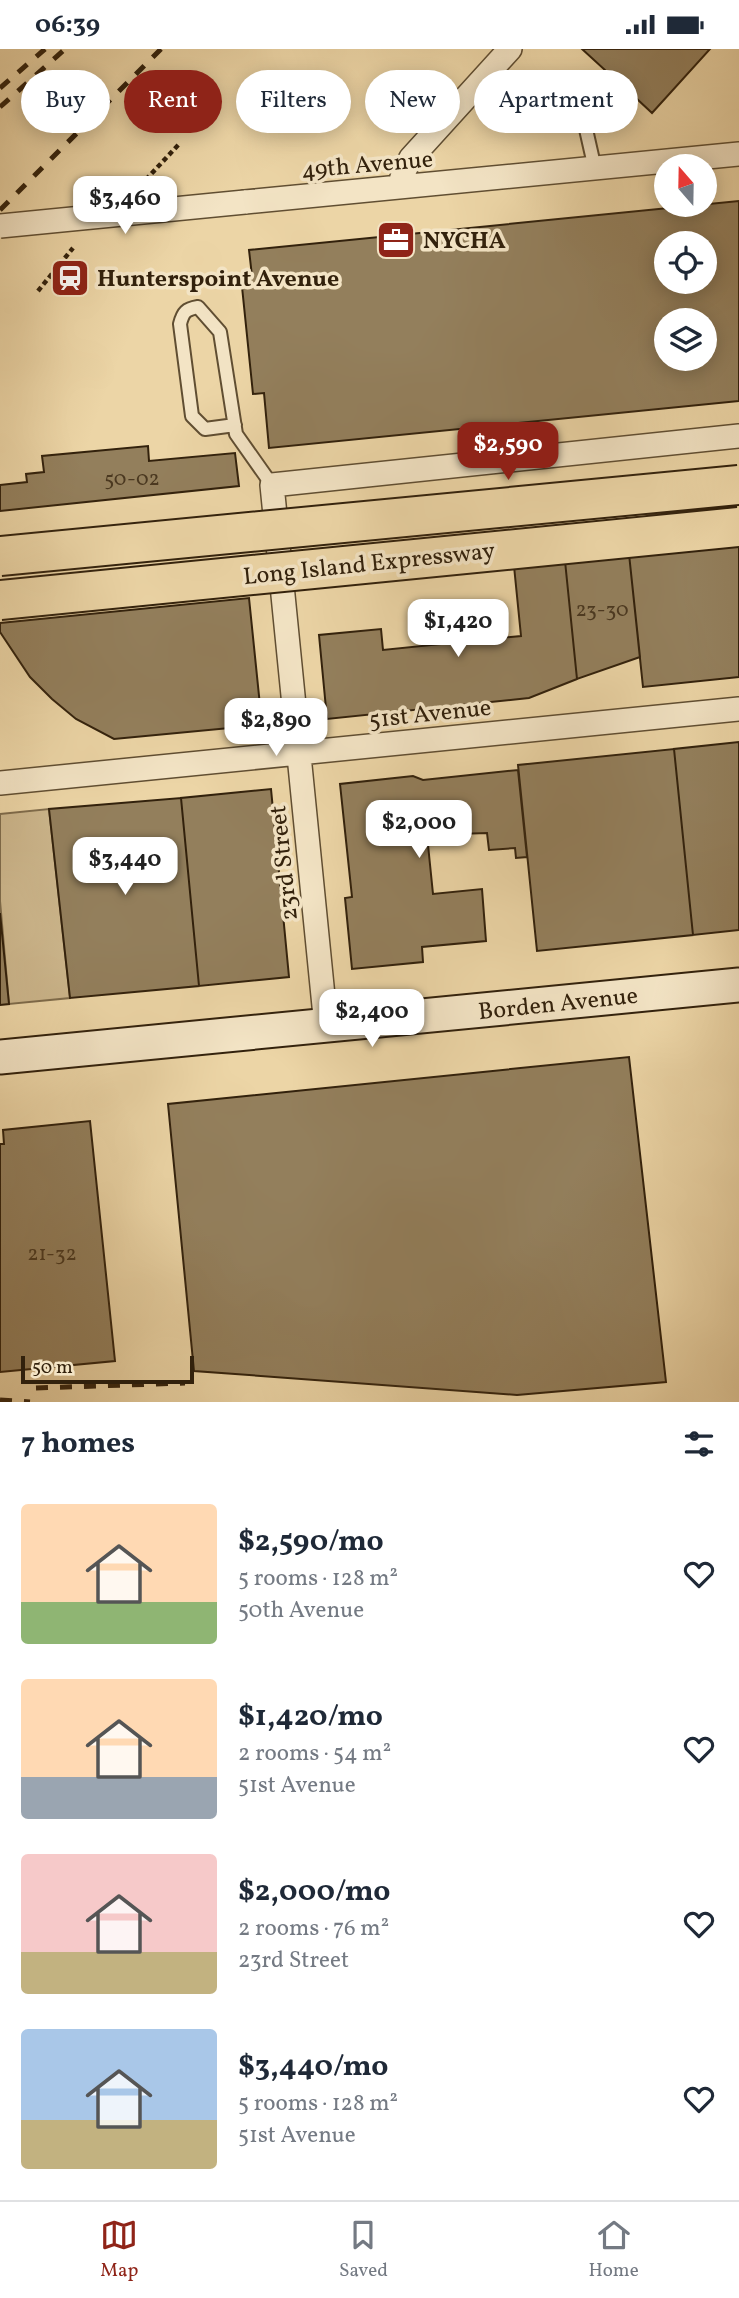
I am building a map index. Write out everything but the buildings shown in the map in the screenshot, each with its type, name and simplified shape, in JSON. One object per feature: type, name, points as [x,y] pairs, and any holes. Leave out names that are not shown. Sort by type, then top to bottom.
[{"type":"highway","name":"Long Island Expressway","points":[[0,557],[739,485]]},
{"type":"highway","name":"Long Island Expressway","points":[[0,600],[739,527]]},
{"type":"main road","name":"Borden Avenue","points":[[0,1058],[739,985]]},
{"type":"street","points":[[399,187],[411,158],[510,49]]},
{"type":"street","name":"49th Avenue","points":[[0,226],[739,154]]},
{"type":"street","points":[[272,485],[739,436]]},
{"type":"street","name":"23rd Street","points":[[272,485],[326,1026]]},
{"type":"street","name":"51st Avenue","points":[[0,783],[739,709]]},
{"type":"lane","points":[[587,133],[595,169]]},
{"type":"lane","points":[[235,425],[205,429],[192,416],[180,324],[188,308],[198,306],[220,332],[235,425],[236,434],[272,485]]},
{"type":"path","points":[[140,186],[180,143]]},
{"type":"path","points":[[38,291],[73,248]]},
{"type":"shaded area","points":[[49,809],[70,998],[9,1004],[0,901],[0,814]]},
{"type":"railway","points":[[0,88],[45,49]]},
{"type":"railway","points":[[0,107],[65,49]]},
{"type":"railway","points":[[0,210],[161,49]]},
{"type":"railway","points":[[36,1388],[185,1383]]},
{"type":"railway","points":[[0,1400],[30,1402]]},
{"type":"place","name":"NYCHA","points":[[396,240]]},
{"type":"place","name":"Hunterspoint Avenue","points":[[70,278]]}]
